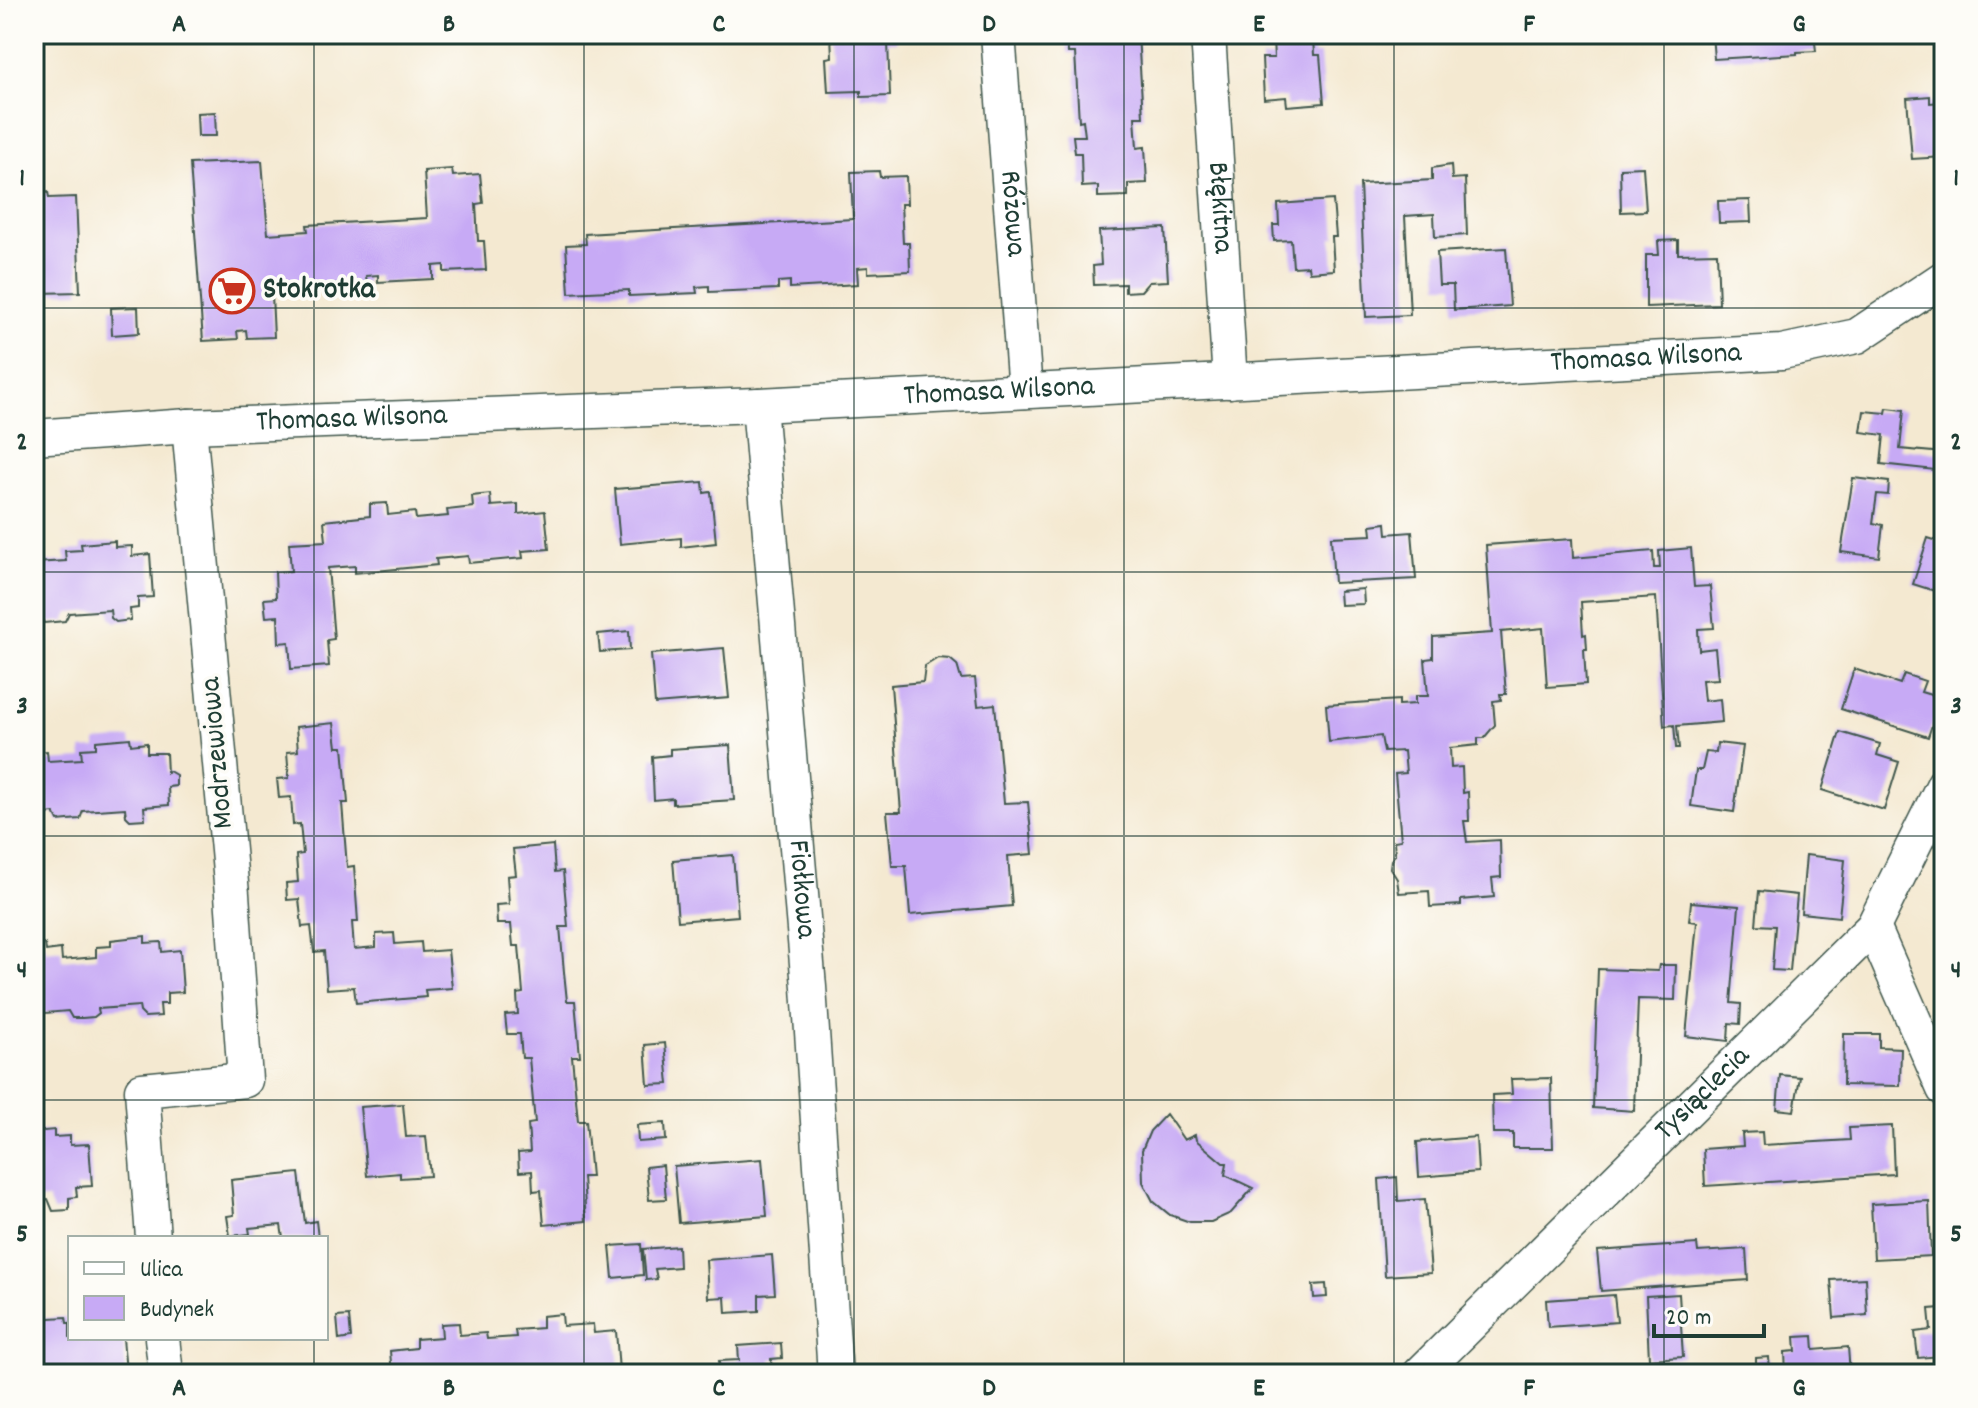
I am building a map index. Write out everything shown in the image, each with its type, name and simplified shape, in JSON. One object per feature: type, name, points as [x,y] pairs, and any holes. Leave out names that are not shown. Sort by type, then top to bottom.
[{"type":"street","name":"Różowa","points":[[998,34],[1025,391]]},
{"type":"street","name":"Błękitna","points":[[1208,34],[1230,381]]},
{"type":"street","name":"Thomasa Wilsona","points":[[34,437],[189,426],[759,405],[1782,352],[1857,336],[1944,278]]},
{"type":"street","name":"Fiołkowa","points":[[759,405],[809,987],[835,1374]]},
{"type":"street","name":"Modrzewiowa","points":[[153,1236],[142,1090],[245,1080],[232,894],[189,426]]},
{"type":"street","name":"Tysiąclecia","points":[[1420,1374],[1873,927],[1944,784]]},
{"type":"street","points":[[1873,927],[1944,1089]]},
{"type":"street","points":[[162,1340],[166,1374]]},
{"type":"building","points":[[831,34],[897,34],[897,42],[888,42],[890,96],[861,97],[861,91],[828,92],[826,58],[832,57]]},
{"type":"building","points":[[1138,34],[1143,117],[1135,117],[1137,148],[1145,147],[1147,183],[1128,184],[1128,196],[1098,197],[1098,186],[1082,187],[1081,153],[1075,153],[1073,136],[1085,136],[1083,120],[1079,121],[1075,53],[1068,53],[1067,36]]},
{"type":"building","points":[[1260,34],[1322,34],[1313,37],[1314,55],[1320,55],[1324,103],[1287,106],[1286,97],[1264,99],[1262,58],[1274,58],[1273,40],[1260,40]]},
{"type":"building","points":[[1712,34],[1814,34],[1816,51],[1714,59]]},
{"type":"building","points":[[1940,84],[1944,84],[1944,157],[1912,159],[1907,98],[1930,96],[1930,103],[1941,102]]},
{"type":"building","points":[[215,112],[216,136],[198,136],[197,113]]},
{"type":"building","points":[[262,161],[268,234],[308,231],[307,225],[427,218],[424,171],[452,169],[453,176],[480,174],[483,203],[476,204],[478,241],[484,241],[486,270],[444,272],[444,265],[433,266],[433,279],[378,282],[378,275],[366,276],[367,283],[300,286],[300,293],[272,295],[274,337],[247,338],[246,330],[237,331],[238,339],[203,341],[190,164]]},
{"type":"building","points":[[1451,165],[1452,179],[1465,178],[1467,235],[1435,237],[1434,214],[1405,216],[1410,315],[1366,317],[1360,184],[1432,180],[1432,168]]},
{"type":"building","points":[[1643,167],[1646,211],[1621,212],[1620,168]]},
{"type":"building","points":[[879,171],[880,177],[906,176],[907,204],[901,204],[903,243],[909,243],[910,271],[868,273],[868,267],[857,268],[858,284],[790,288],[790,281],[778,282],[778,289],[709,292],[709,286],[696,287],[697,293],[629,296],[629,290],[569,293],[566,245],[586,244],[585,234],[853,219],[851,172]]},
{"type":"building","points":[[48,192],[49,198],[76,197],[80,292],[39,293],[39,287],[34,287],[34,193]]},
{"type":"building","points":[[1333,200],[1336,237],[1332,237],[1334,270],[1309,272],[1308,266],[1293,267],[1291,240],[1274,241],[1273,225],[1279,225],[1278,204]]},
{"type":"building","points":[[1750,200],[1751,222],[1719,223],[1718,201]]},
{"type":"building","points":[[1165,228],[1168,281],[1149,282],[1141,291],[1125,292],[1125,284],[1094,285],[1093,266],[1101,265],[1099,231]]},
{"type":"building","points":[[1678,240],[1678,254],[1717,253],[1719,304],[1646,307],[1646,255],[1659,255],[1658,241]]},
{"type":"building","points":[[1506,248],[1510,306],[1454,310],[1453,285],[1439,285],[1437,252]]},
{"type":"building","points":[[138,307],[139,333],[112,335],[111,308]]},
{"type":"building","points":[[1887,408],[1904,410],[1900,449],[1944,453],[1944,471],[1881,464],[1884,435],[1861,432],[1864,411],[1886,413]]},
{"type":"building","points":[[1853,478],[1889,482],[1888,495],[1877,494],[1873,523],[1883,525],[1879,557],[1841,552]]},
{"type":"building","points":[[703,482],[704,493],[711,492],[716,543],[681,547],[681,538],[620,544],[615,489]]},
{"type":"building","points":[[490,494],[491,506],[518,504],[518,514],[545,511],[549,549],[522,551],[523,558],[469,563],[468,556],[436,559],[437,565],[355,573],[355,566],[328,568],[334,639],[327,640],[329,666],[291,669],[289,642],[279,643],[278,616],[266,617],[264,599],[276,598],[275,572],[291,571],[289,543],[326,541],[324,521],[370,516],[370,504],[387,503],[388,515],[415,512],[416,519],[448,516],[447,510],[473,507],[472,496]]},
{"type":"building","points":[[1386,523],[1387,534],[1412,532],[1416,579],[1334,583],[1331,537],[1372,535],[1371,525]]},
{"type":"building","points":[[1928,538],[1944,543],[1944,594],[1913,584]]},
{"type":"building","points":[[1572,539],[1573,558],[1653,551],[1654,568],[1660,568],[1659,551],[1691,548],[1694,587],[1710,586],[1714,628],[1698,629],[1699,650],[1715,648],[1718,679],[1702,680],[1704,701],[1720,699],[1722,722],[1677,726],[1679,748],[1676,748],[1674,725],[1664,726],[1656,597],[1581,602],[1587,649],[1584,649],[1586,684],[1547,687],[1543,628],[1501,632],[1506,694],[1500,694],[1501,700],[1493,701],[1495,725],[1484,738],[1478,738],[1478,745],[1450,748],[1451,768],[1462,767],[1463,793],[1468,792],[1469,821],[1464,821],[1467,842],[1500,840],[1501,877],[1492,878],[1494,897],[1461,900],[1461,905],[1430,907],[1429,891],[1399,893],[1397,879],[1390,868],[1395,855],[1394,841],[1401,840],[1395,774],[1406,773],[1404,751],[1384,752],[1381,736],[1329,742],[1326,705],[1399,700],[1399,705],[1415,704],[1415,696],[1428,696],[1425,659],[1433,658],[1433,637],[1492,633],[1486,545]]},
{"type":"building","points":[[115,541],[115,547],[132,546],[132,556],[150,554],[153,597],[138,598],[138,608],[130,609],[131,620],[116,622],[111,618],[110,610],[69,613],[65,621],[44,623],[39,615],[34,616],[34,563],[66,561],[65,551],[82,550],[81,544]]},
{"type":"building","points":[[1363,589],[1364,604],[1340,605],[1339,591]]},
{"type":"building","points":[[629,631],[630,650],[600,652],[598,634]]},
{"type":"building","points":[[724,648],[729,698],[655,704],[651,654]]},
{"type":"building","points":[[938,658],[950,659],[957,665],[961,679],[975,678],[978,706],[995,704],[1004,803],[1028,802],[1033,854],[1008,856],[1012,906],[910,915],[906,866],[892,866],[887,812],[901,812],[891,685],[923,682],[925,666]]},
{"type":"building","points":[[1854,669],[1900,684],[1904,674],[1925,681],[1921,692],[1941,698],[1928,737],[1841,709]]},
{"type":"building","points":[[334,723],[337,747],[343,747],[348,803],[342,803],[347,867],[354,866],[358,922],[352,922],[354,949],[376,947],[376,934],[394,933],[395,944],[421,942],[422,952],[448,950],[452,988],[425,990],[426,997],[356,1003],[354,987],[327,989],[324,951],[314,952],[311,926],[302,927],[299,899],[287,900],[286,883],[298,882],[296,855],[303,854],[300,824],[293,825],[291,797],[279,798],[277,779],[289,778],[287,752],[298,751],[296,727]]},
{"type":"building","points":[[1840,732],[1880,744],[1877,755],[1899,762],[1884,810],[1822,790]]},
{"type":"building","points":[[130,738],[131,745],[147,743],[147,753],[166,753],[167,773],[176,775],[176,786],[168,787],[169,805],[144,807],[145,819],[130,820],[125,808],[83,811],[80,819],[58,821],[54,813],[34,815],[34,752],[47,751],[48,761],[82,759],[81,749],[96,748],[96,741]]},
{"type":"building","points":[[1717,743],[1743,746],[1734,812],[1691,806],[1696,770],[1702,770],[1706,752],[1716,753]]},
{"type":"building","points":[[730,745],[734,800],[673,804],[673,798],[654,800],[652,757],[670,755],[670,749]]},
{"type":"building","points":[[553,845],[555,872],[563,871],[568,927],[560,927],[564,972],[567,1001],[575,1001],[580,1056],[572,1056],[578,1121],[586,1121],[591,1177],[583,1177],[586,1221],[544,1225],[541,1190],[533,1191],[532,1171],[519,1172],[518,1153],[530,1152],[528,1124],[535,1123],[529,1058],[522,1058],[520,1034],[507,1034],[505,1015],[518,1014],[517,994],[523,993],[519,946],[513,946],[511,924],[497,924],[496,905],[509,904],[507,876],[516,875],[513,849]]},
{"type":"building","points":[[733,855],[738,916],[678,921],[673,860]]},
{"type":"building","points":[[1806,855],[1845,860],[1839,917],[1801,913]]},
{"type":"building","points":[[1759,891],[1797,895],[1790,971],[1772,970],[1775,926],[1756,925]]},
{"type":"building","points":[[1691,902],[1739,906],[1731,1003],[1741,1004],[1740,1024],[1729,1023],[1728,1041],[1686,1036],[1697,922],[1689,921]]},
{"type":"building","points":[[145,936],[145,943],[161,942],[162,952],[180,950],[183,992],[167,993],[167,1004],[160,1004],[161,1016],[145,1017],[139,1006],[98,1009],[99,1013],[94,1017],[82,1018],[72,1018],[68,1011],[34,1014],[34,945],[45,944],[46,951],[61,949],[62,960],[96,957],[96,947],[111,946],[111,940]]},
{"type":"building","points":[[1659,965],[1676,965],[1675,1000],[1638,999],[1634,1111],[1593,1108],[1598,969],[1658,971]]},
{"type":"building","points":[[1844,1034],[1879,1034],[1879,1047],[1901,1048],[1900,1086],[1843,1085]]},
{"type":"building","points":[[665,1043],[669,1084],[648,1085],[645,1045]]},
{"type":"building","points":[[1780,1075],[1800,1077],[1794,1111],[1777,1109]]},
{"type":"building","points":[[1551,1078],[1553,1148],[1513,1148],[1513,1133],[1493,1133],[1492,1095],[1512,1094],[1511,1079]]},
{"type":"building","points":[[403,1104],[406,1137],[426,1136],[430,1176],[400,1178],[400,1173],[367,1176],[360,1107]]},
{"type":"building","points":[[1166,1114],[1184,1140],[1195,1135],[1196,1140],[1227,1163],[1225,1175],[1253,1188],[1231,1213],[1211,1222],[1190,1222],[1170,1215],[1153,1201],[1143,1182],[1142,1150],[1150,1131]]},
{"type":"building","points":[[665,1123],[666,1140],[638,1142],[637,1125]]},
{"type":"building","points":[[1892,1126],[1894,1174],[1705,1186],[1703,1149],[1743,1146],[1742,1133],[1762,1132],[1763,1145],[1850,1140],[1849,1128]]},
{"type":"building","points":[[54,1130],[54,1137],[70,1136],[70,1145],[89,1144],[92,1186],[76,1187],[77,1197],[69,1198],[69,1210],[53,1211],[48,1199],[34,1200],[34,1132]]},
{"type":"building","points":[[1476,1137],[1478,1172],[1419,1177],[1417,1142]]},
{"type":"building","points":[[762,1159],[767,1216],[679,1223],[674,1166]]},
{"type":"building","points":[[663,1165],[666,1199],[649,1200],[646,1167]]},
{"type":"building","points":[[299,1173],[305,1223],[316,1221],[318,1236],[283,1236],[281,1225],[249,1228],[250,1234],[230,1236],[227,1216],[234,1215],[231,1180]]},
{"type":"building","points":[[1397,1177],[1398,1201],[1425,1199],[1431,1273],[1385,1276],[1379,1179]]},
{"type":"building","points":[[1929,1201],[1931,1256],[1874,1259],[1871,1204]]},
{"type":"building","points":[[641,1244],[643,1275],[613,1278],[610,1246]]},
{"type":"building","points":[[1697,1244],[1698,1252],[1746,1249],[1748,1280],[1601,1291],[1597,1251]]},
{"type":"building","points":[[678,1246],[679,1267],[655,1269],[657,1279],[646,1280],[643,1249]]},
{"type":"building","points":[[772,1255],[775,1294],[759,1295],[759,1311],[726,1313],[725,1297],[708,1298],[706,1260]]},
{"type":"building","points":[[1865,1278],[1867,1315],[1834,1318],[1831,1280]]},
{"type":"building","points":[[1326,1284],[1327,1297],[1314,1298],[1313,1285]]},
{"type":"building","points":[[1679,1294],[1683,1357],[1649,1359],[1646,1296]]},
{"type":"building","points":[[1940,1294],[1944,1294],[1944,1370],[1941,1356],[1918,1358],[1915,1332],[1931,1330],[1929,1309],[1941,1308]]},
{"type":"building","points":[[1614,1295],[1617,1322],[1548,1327],[1546,1300]]},
{"type":"building","points":[[562,1314],[563,1326],[593,1324],[594,1333],[616,1331],[619,1371],[593,1374],[392,1374],[390,1351],[416,1348],[416,1339],[442,1337],[441,1324],[459,1323],[460,1335],[486,1333],[487,1339],[516,1337],[515,1330],[542,1328],[542,1316]]},
{"type":"building","points":[[349,1316],[351,1338],[339,1340],[337,1317]]},
{"type":"building","points":[[66,1317],[68,1340],[123,1340],[126,1372],[34,1374],[34,1319]]},
{"type":"building","points":[[1813,1336],[1814,1350],[1848,1347],[1850,1374],[1786,1374],[1785,1352],[1796,1351],[1795,1337]]},
{"type":"building","points":[[781,1343],[782,1358],[771,1359],[772,1374],[720,1374],[719,1361],[739,1360],[738,1346]]},
{"type":"building","points":[[1769,1357],[1770,1374],[1756,1374],[1756,1358]]},
{"type":"building","points":[[1929,1366],[1929,1374],[1872,1374],[1872,1370]]},
{"type":"place","name":"Stokrotka","points":[[232,291]]}]
